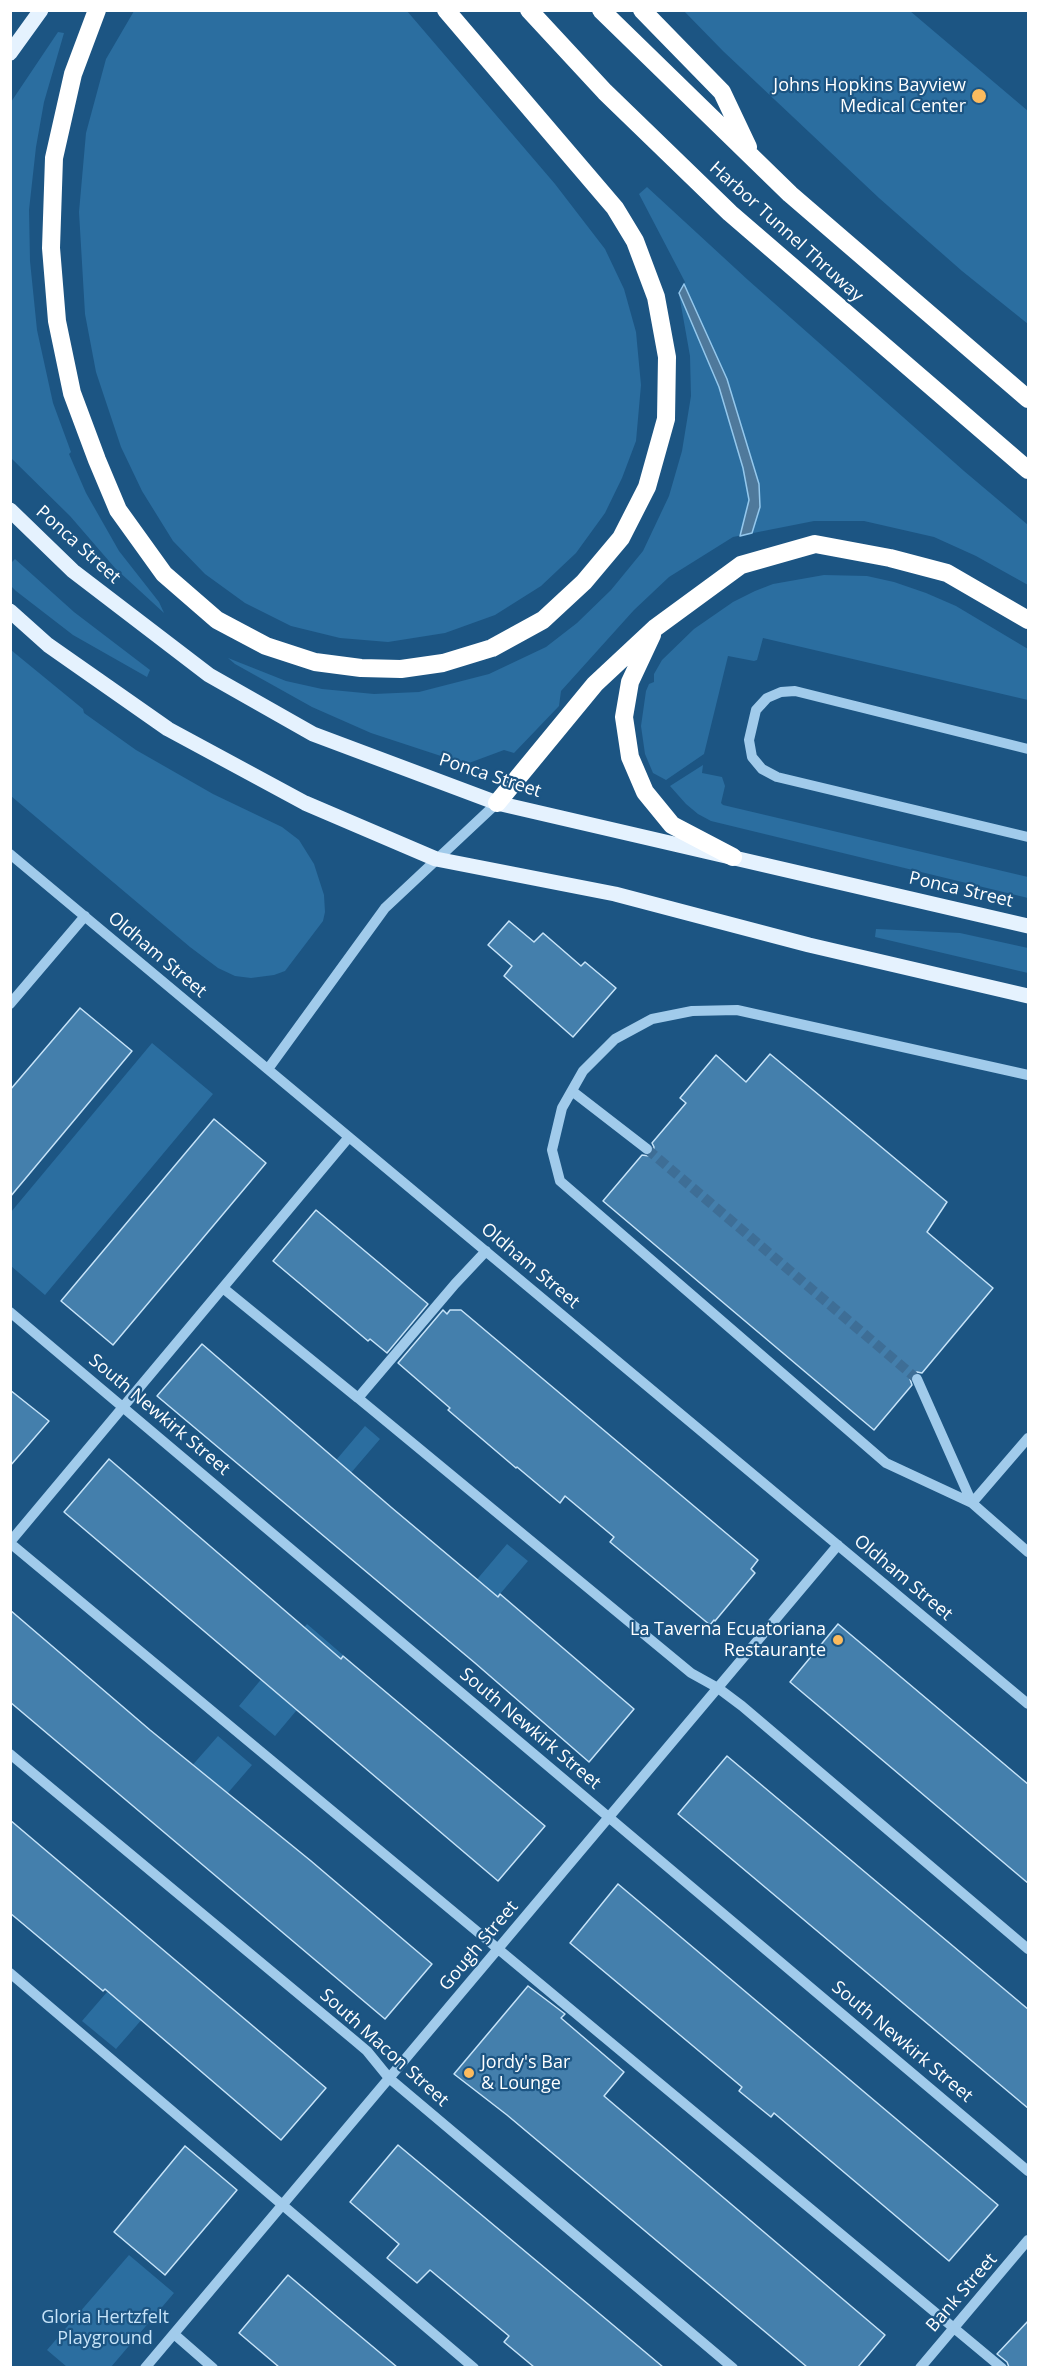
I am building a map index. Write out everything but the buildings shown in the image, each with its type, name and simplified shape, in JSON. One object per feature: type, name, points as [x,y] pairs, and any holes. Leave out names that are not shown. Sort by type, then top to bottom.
[{"type":"highway","points":[[97,10],[73,75],[54,159],[51,248],[57,321],[72,393],[96,460],[118,510],[164,574],[217,620],[266,646],[315,662],[361,668],[401,669],[443,663],[492,648],[543,620],[576,589],[621,538],[647,487],[666,419],[667,357],[656,297],[635,241],[615,208],[446,10]]},
{"type":"highway","name":"Harbor Tunnel Thruway","points":[[529,10],[605,92],[730,213],[1029,470]]},
{"type":"highway","name":"Harbor Tunnel Thruway","points":[[602,10],[790,194],[1029,399]]},
{"type":"highway","points":[[642,10],[722,92],[753,156]]},
{"type":"highway","points":[[497,803],[595,684],[655,628],[741,565],[815,543],[890,558],[947,573],[1029,620]]},
{"type":"highway","points":[[655,628],[630,682],[624,717],[630,757],[645,792],[672,825],[733,857]]},
{"type":"main road","points":[[10,53],[40,10]]},
{"type":"main road","name":"Ponca Street","points":[[10,510],[73,571],[209,675],[313,734],[497,803],[1029,926]]},
{"type":"main road","points":[[10,611],[48,645],[168,729],[305,803],[436,859],[615,894],[809,945],[1029,996]]},
{"type":"street","points":[[1029,750],[795,692],[781,692],[767,698],[756,710],[749,740],[752,757],[762,769],[777,777],[1029,837]]},
{"type":"street","points":[[267,1069],[385,908],[497,803]]},
{"type":"street","name":"Oldham Street","points":[[10,854],[1029,1704]]},
{"type":"street","points":[[10,1004],[85,916]]},
{"type":"street","points":[[1029,1075],[737,1010],[692,1011],[652,1019],[615,1039],[583,1071],[562,1108],[552,1150],[560,1181],[885,1463],[972,1503],[1029,1552]]},
{"type":"street","points":[[572,1091],[647,1149]]},
{"type":"street","points":[[349,1137],[10,1542],[1002,2367]]},
{"type":"street","points":[[357,1398],[486,1251]]},
{"type":"street","points":[[223,1288],[691,1673],[718,1688],[742,1706],[1029,1949]]},
{"type":"street","name":"South Newkirk Street","points":[[10,1312],[609,1817],[649,1848],[1029,2171]]},
{"type":"street","points":[[917,1379],[972,1503]]},
{"type":"street","points":[[972,1503],[1029,1438]]},
{"type":"street","name":"Gough Street","points":[[146,2367],[838,1545]]},
{"type":"street","name":"South Macon Street","points":[[10,1754],[367,2050],[389,2078],[733,2367]]},
{"type":"street","points":[[10,1973],[474,2367]]},
{"type":"street","name":"Bank Street","points":[[920,2367],[1029,2240]]},
{"type":"street","points":[[174,2334],[213,2367]]},
{"type":"green space","points":[[134,11],[407,11],[555,184],[605,249],[624,289],[636,332],[641,385],[636,441],[605,513],[576,553],[541,586],[495,615],[445,633],[388,642],[340,638],[291,626],[245,603],[205,574],[173,541],[142,491],[121,447],[96,372],[85,314],[79,212],[86,133],[106,59]]},
{"type":"green space","points":[[684,11],[910,11],[1028,111],[1028,324],[962,271],[879,198],[723,51]]},
{"type":"green space","points":[[58,32],[64,33],[44,102],[29,210],[30,261],[37,330],[53,403],[71,452],[69,454],[86,493],[119,551],[159,602],[164,613],[115,568],[70,516],[11,458],[11,102]]},
{"type":"green space","points":[[647,187],[748,280],[1028,525],[1028,585],[976,556],[934,537],[864,521],[814,521],[733,537],[669,577],[634,610],[561,691],[559,706],[514,753],[504,750],[469,763],[371,733],[312,707],[228,658],[286,681],[322,689],[374,694],[419,692],[489,674],[546,647],[577,623],[611,590],[643,551],[669,496],[682,451],[691,396],[690,356],[679,294],[685,282],[639,194]]},
{"type":"green space","points":[[15,559],[74,612],[150,670],[147,677],[73,635],[16,591],[11,586],[11,563]]},
{"type":"green space","points":[[824,575],[867,576],[926,593],[956,606],[1028,649],[1028,700],[763,638],[757,660],[728,656],[704,754],[666,780],[653,773],[645,754],[641,726],[646,691],[649,684],[654,682],[654,674],[662,660],[694,629],[733,602],[773,584]]},
{"type":"green space","points":[[11,650],[83,709],[84,713],[136,750],[213,794],[282,827],[299,840],[314,864],[324,895],[325,912],[323,921],[285,971],[251,978],[235,976],[218,968],[11,796]]},
{"type":"green space","points":[[703,765],[702,773],[722,777],[725,786],[721,803],[723,805],[1028,877],[1028,898],[711,821],[686,804],[670,786]]},
{"type":"green space","points":[[876,929],[960,933],[1028,948],[1028,973],[875,937]]},
{"type":"green space","points":[[152,1043],[213,1094],[45,1295],[11,1266],[11,1212]]},
{"type":"green space","points":[[365,1426],[380,1439],[308,1523],[293,1511]]},
{"type":"green space","points":[[507,1544],[528,1561],[455,1647],[435,1629]]},
{"type":"green space","points":[[307,1624],[343,1655],[275,1736],[239,1706]]},
{"type":"green space","points":[[218,1736],[252,1765],[182,1846],[148,1816]]},
{"type":"green space","points":[[151,1941],[185,1970],[116,2049],[82,2021]]},
{"type":"green space","name":"Gloria Hertzfelt Playground","points":[[129,2255],[174,2293],[111,2367],[67,2367],[47,2350]]},
{"type":"shaded area","points":[[684,284],[727,379],[759,484],[760,507],[752,533],[740,536],[749,500],[743,468],[719,387],[679,293]]},
{"type":"tunnel","points":[[647,1149],[917,1379]]},
{"type":"place","name":"Johns Hopkins Bayview Medical Center","points":[[979,96]]},
{"type":"place","name":"La Taverna Ecuatoriana Restaurante","points":[[838,1640]]},
{"type":"place","name":"Jordy's Bar & Lounge","points":[[469,2073]]}]
